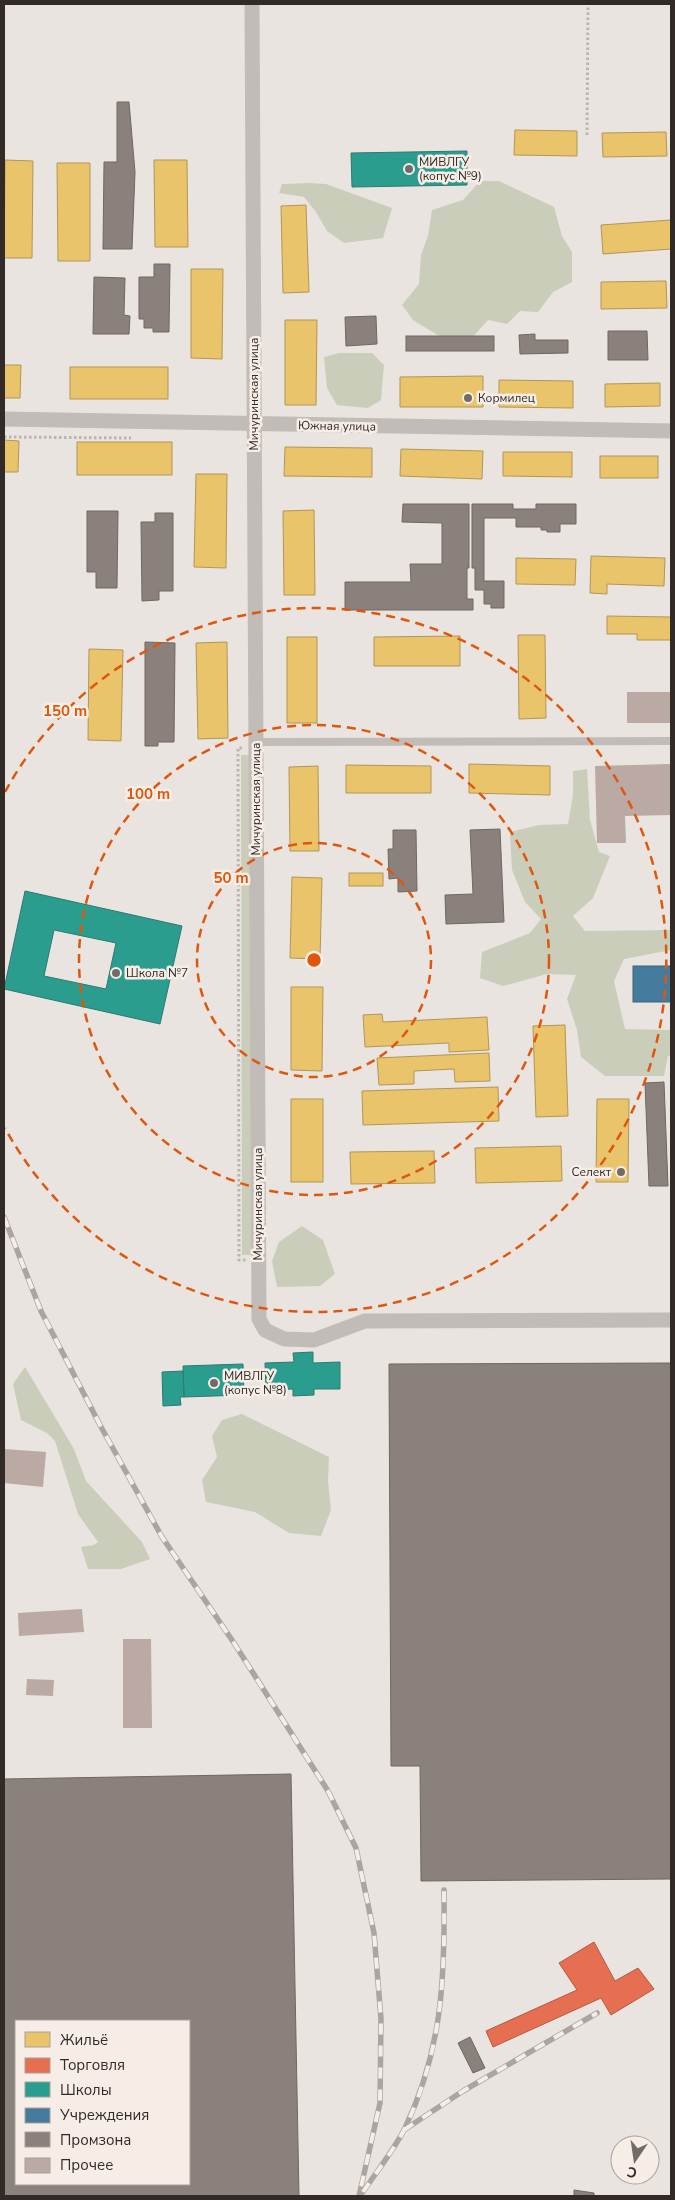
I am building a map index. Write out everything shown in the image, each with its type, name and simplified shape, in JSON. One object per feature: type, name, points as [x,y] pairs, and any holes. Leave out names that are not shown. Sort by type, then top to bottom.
[{"type":"street","name":"Мичуринская улица","points":[[252,4],[254,425],[250,745],[259,1319],[265,1330],[284,1339],[314,1340],[365,1321],[671,1320]]},
{"type":"street","name":"Южная улица","points":[[4,419],[254,425],[671,431]]},
{"type":"lane","points":[[250,745],[671,741]]},
{"type":"path","points":[[586,135],[588,4]]},
{"type":"path","points":[[4,437],[132,438]]},
{"type":"path","points":[[250,745],[238,748],[238,1260],[258,1260]]},
{"type":"green space","points":[[480,181],[499,181],[554,207],[562,236],[572,252],[572,282],[553,292],[538,312],[520,311],[507,324],[488,320],[471,339],[449,342],[413,320],[402,305],[419,284],[421,255],[428,236],[432,210],[463,200]]},
{"type":"green space","points":[[282,184],[326,184],[392,208],[383,238],[344,243],[327,231],[316,212],[304,197],[279,193]]},
{"type":"green space","points":[[339,353],[372,353],[384,365],[381,400],[368,408],[337,405],[327,388],[324,357]]},
{"type":"green space","points":[[241,755],[252,755],[253,1255],[242,1255]]},
{"type":"green space","points":[[587,769],[590,820],[599,852],[610,856],[593,898],[573,916],[585,931],[671,930],[671,950],[624,959],[614,981],[625,1029],[671,1030],[671,1055],[668,1056],[664,1076],[605,1076],[581,1057],[577,1030],[567,999],[576,975],[547,974],[503,986],[480,978],[482,952],[530,933],[541,919],[525,902],[512,870],[510,832],[539,825],[568,824],[573,795],[573,771]]},
{"type":"green space","points":[[302,1226],[323,1240],[335,1274],[320,1286],[277,1287],[272,1261],[279,1242]]},
{"type":"green space","points":[[25,1367],[74,1449],[86,1481],[142,1542],[150,1559],[121,1569],[88,1569],[81,1547],[94,1545],[98,1542],[78,1514],[55,1441],[47,1433],[21,1420],[13,1384]]},
{"type":"green space","points":[[242,1414],[329,1457],[328,1481],[331,1510],[321,1536],[289,1533],[255,1512],[206,1502],[202,1480],[217,1457],[212,1436],[222,1420]]},
{"type":"building: Жильё","points":[[515,130],[577,131],[577,156],[514,155]]},
{"type":"building: Жильё","points":[[666,132],[667,156],[603,157],[602,133]]},
{"type":"building: Жильё","points":[[5,160],[33,161],[32,258],[4,258]]},
{"type":"building: Жильё","points":[[154,160],[187,160],[188,247],[155,247]]},
{"type":"building: Жильё","points":[[57,163],[90,163],[90,261],[58,261]]},
{"type":"building: Жильё","points":[[306,205],[309,292],[283,293],[281,206]]},
{"type":"building: Жильё","points":[[671,220],[671,249],[603,254],[601,225]]},
{"type":"building: Жильё","points":[[191,269],[223,269],[222,359],[191,358]]},
{"type":"building: Жильё","points":[[666,281],[667,308],[601,309],[601,282]]},
{"type":"building: Жильё","points":[[285,320],[317,320],[316,405],[285,405]]},
{"type":"building: Жильё","points":[[4,365],[21,365],[20,398],[4,398]]},
{"type":"building: Жильё","points":[[70,367],[168,367],[168,399],[70,399]]},
{"type":"building: Жильё","points":[[483,376],[483,407],[400,407],[400,377]]},
{"type":"building: Жильё","points":[[499,380],[573,381],[573,408],[499,407]]},
{"type":"building: Жильё","points":[[660,383],[660,406],[605,407],[605,384]]},
{"type":"building: Жильё","points":[[4,440],[19,441],[18,472],[4,472]]},
{"type":"building: Жильё","points":[[77,442],[172,442],[172,475],[77,475]]},
{"type":"building: Жильё","points":[[285,447],[372,448],[372,477],[284,476]]},
{"type":"building: Жильё","points":[[401,449],[483,451],[482,479],[400,476]]},
{"type":"building: Жильё","points":[[503,452],[572,452],[572,477],[503,476]]},
{"type":"building: Жильё","points":[[600,456],[658,456],[658,478],[600,478]]},
{"type":"building: Жильё","points":[[196,474],[227,474],[226,568],[194,567]]},
{"type":"building: Жильё","points":[[314,510],[315,595],[284,595],[283,511]]},
{"type":"building: Жильё","points":[[591,556],[665,558],[664,586],[607,584],[607,594],[590,593]]},
{"type":"building: Жильё","points":[[516,558],[576,559],[575,585],[516,584]]},
{"type":"building: Жильё","points":[[607,616],[671,617],[671,640],[637,640],[637,634],[607,634]]},
{"type":"building: Жильё","points":[[518,635],[545,635],[546,718],[519,719]]},
{"type":"building: Жильё","points":[[460,636],[460,666],[374,666],[374,637]]},
{"type":"building: Жильё","points":[[287,637],[317,637],[317,723],[287,723]]},
{"type":"building: Жильё","points":[[227,642],[228,738],[198,739],[196,643]]},
{"type":"building: Жильё","points":[[89,649],[123,650],[121,741],[88,740]]},
{"type":"building: Жильё","points":[[469,764],[550,766],[550,795],[469,793]]},
{"type":"building: Жильё","points":[[346,765],[431,766],[431,793],[346,793]]},
{"type":"building: Жильё","points":[[318,766],[319,851],[290,851],[289,767]]},
{"type":"building: Жильё","points":[[349,873],[383,873],[383,886],[349,886]]},
{"type":"building: Жильё","points":[[292,877],[322,878],[320,959],[290,958]]},
{"type":"building: Жильё","points":[[291,987],[323,987],[322,1071],[291,1070]]},
{"type":"building: Жильё","points":[[382,1014],[383,1022],[487,1017],[489,1050],[449,1052],[449,1043],[365,1047],[363,1015]]},
{"type":"building: Жильё","points":[[565,1025],[568,1116],[536,1117],[533,1026]]},
{"type":"building: Жильё","points":[[489,1053],[490,1081],[455,1082],[454,1069],[414,1071],[414,1084],[379,1085],[377,1058]]},
{"type":"building: Жильё","points":[[498,1087],[499,1121],[363,1125],[362,1091]]},
{"type":"building: Жильё","points":[[291,1099],[323,1099],[323,1182],[291,1182]]},
{"type":"building: Жильё","points":[[597,1099],[629,1099],[628,1182],[596,1182]]},
{"type":"building: Жильё","points":[[561,1146],[562,1181],[476,1183],[475,1148]]},
{"type":"building: Жильё","points":[[434,1151],[435,1183],[351,1184],[350,1152]]},
{"type":"building: Торговля","points":[[594,1942],[615,1981],[638,1968],[654,1989],[611,2015],[601,1998],[493,2047],[486,2031],[577,1990],[559,1963]]},
{"type":"building: Школы","name":"МИВЛГУ (копус №9)","points":[[467,151],[467,185],[352,187],[351,153]]},
{"type":"building: Школы","points":[[25,891],[182,926],[160,1024],[4,989]],"holes":[[[54,930],[116,943],[106,989],[44,976]]]},
{"type":"building: Школы","points":[[313,1352],[313,1363],[340,1362],[340,1389],[314,1389],[314,1395],[293,1396],[293,1389],[266,1390],[265,1363],[294,1362],[293,1353]]},
{"type":"building: Школы","name":"МИВЛГУ (копус №8)","points":[[243,1364],[244,1395],[184,1397],[183,1366]]},
{"type":"building: Школы","points":[[183,1371],[184,1397],[180,1397],[181,1405],[163,1406],[162,1372]]},
{"type":"building: Учреждения","points":[[633,966],[671,966],[671,1002],[633,1002]]},
{"type":"building: Промзона","points":[[117,102],[129,102],[135,172],[132,249],[103,249],[104,162],[117,162]]},
{"type":"building: Промзона","points":[[154,264],[170,264],[169,332],[153,332],[153,328],[144,328],[144,319],[139,319],[139,277],[154,277]]},
{"type":"building: Промзона","points":[[94,277],[125,278],[124,315],[130,316],[129,334],[93,334]]},
{"type":"building: Промзона","points":[[376,316],[377,344],[346,346],[345,317]]},
{"type":"building: Промзона","points":[[608,331],[647,331],[648,360],[608,360]]},
{"type":"building: Промзона","points":[[535,334],[535,340],[568,340],[568,353],[520,354],[519,335]]},
{"type":"building: Промзона","points":[[406,336],[494,336],[494,351],[406,351]]},
{"type":"building: Промзона","points":[[403,504],[469,504],[467,599],[473,599],[473,610],[345,610],[345,582],[411,582],[410,564],[442,564],[442,523],[402,522]]},
{"type":"building: Промзона","points":[[472,504],[513,504],[513,509],[536,509],[536,504],[576,504],[576,524],[560,524],[560,532],[547,532],[547,530],[541,530],[541,527],[516,527],[516,518],[484,518],[484,581],[504,581],[504,608],[491,608],[491,604],[484,604],[484,590],[475,590],[475,568],[472,568]]},
{"type":"building: Промзона","points":[[87,511],[118,511],[117,588],[96,588],[96,572],[87,572]]},
{"type":"building: Промзона","points":[[155,513],[173,513],[173,591],[159,591],[159,600],[142,601],[141,522],[155,522]]},
{"type":"building: Промзона","points":[[145,642],[175,643],[174,742],[158,742],[158,746],[145,746]]},
{"type":"building: Промзона","points":[[500,829],[504,922],[446,924],[445,895],[473,894],[470,830]]},
{"type":"building: Промзона","points":[[393,830],[416,830],[417,891],[398,892],[398,878],[389,879],[388,849],[393,849]]},
{"type":"building: Промзона","points":[[664,1082],[668,1186],[649,1186],[645,1083]]},
{"type":"building: Промзона","points":[[671,1363],[671,1879],[421,1881],[420,1766],[391,1766],[389,1364]]},
{"type":"building: Промзона","points":[[291,1774],[299,2196],[4,2196],[4,1779]]},
{"type":"building: Промзона","points":[[470,2037],[485,2068],[473,2073],[458,2043]]},
{"type":"building: Промзона","points":[[574,2190],[594,2193],[594,2196],[574,2196]]},
{"type":"building: Прочее","points":[[627,692],[671,692],[671,723],[627,723]]},
{"type":"building: Прочее","points":[[671,764],[671,815],[625,816],[626,843],[597,843],[595,766]]},
{"type":"building: Прочее","points":[[4,1449],[46,1452],[43,1487],[4,1483]]},
{"type":"building: Прочее","points":[[82,1609],[84,1632],[19,1636],[18,1613]]},
{"type":"building: Прочее","points":[[123,1639],[151,1639],[152,1728],[123,1728]]},
{"type":"building: Прочее","points":[[27,1679],[54,1680],[53,1696],[26,1695]]},
{"type":"railway","points":[[4,1217],[41,1311],[100,1425],[162,1537],[234,1643],[328,1791],[356,1848],[374,1933],[381,2019],[380,2103],[359,2196]]},
{"type":"railway","points":[[363,2192],[401,2136],[418,2098],[427,2069],[434,2040],[442,1982],[444,1890]]},
{"type":"railway","points":[[404,2130],[463,2091],[597,2013]]},
{"type":"place","name":"МИВЛГУ (копус №9)","points":[[409,169]]},
{"type":"place","name":"Кормилец","points":[[468,398]]},
{"type":"place","name":"Школа №7","points":[[116,973]]},
{"type":"place","name":"Селект","points":[[621,1172]]},
{"type":"place","name":"МИВЛГУ (копус №8)","points":[[214,1383]]}]
